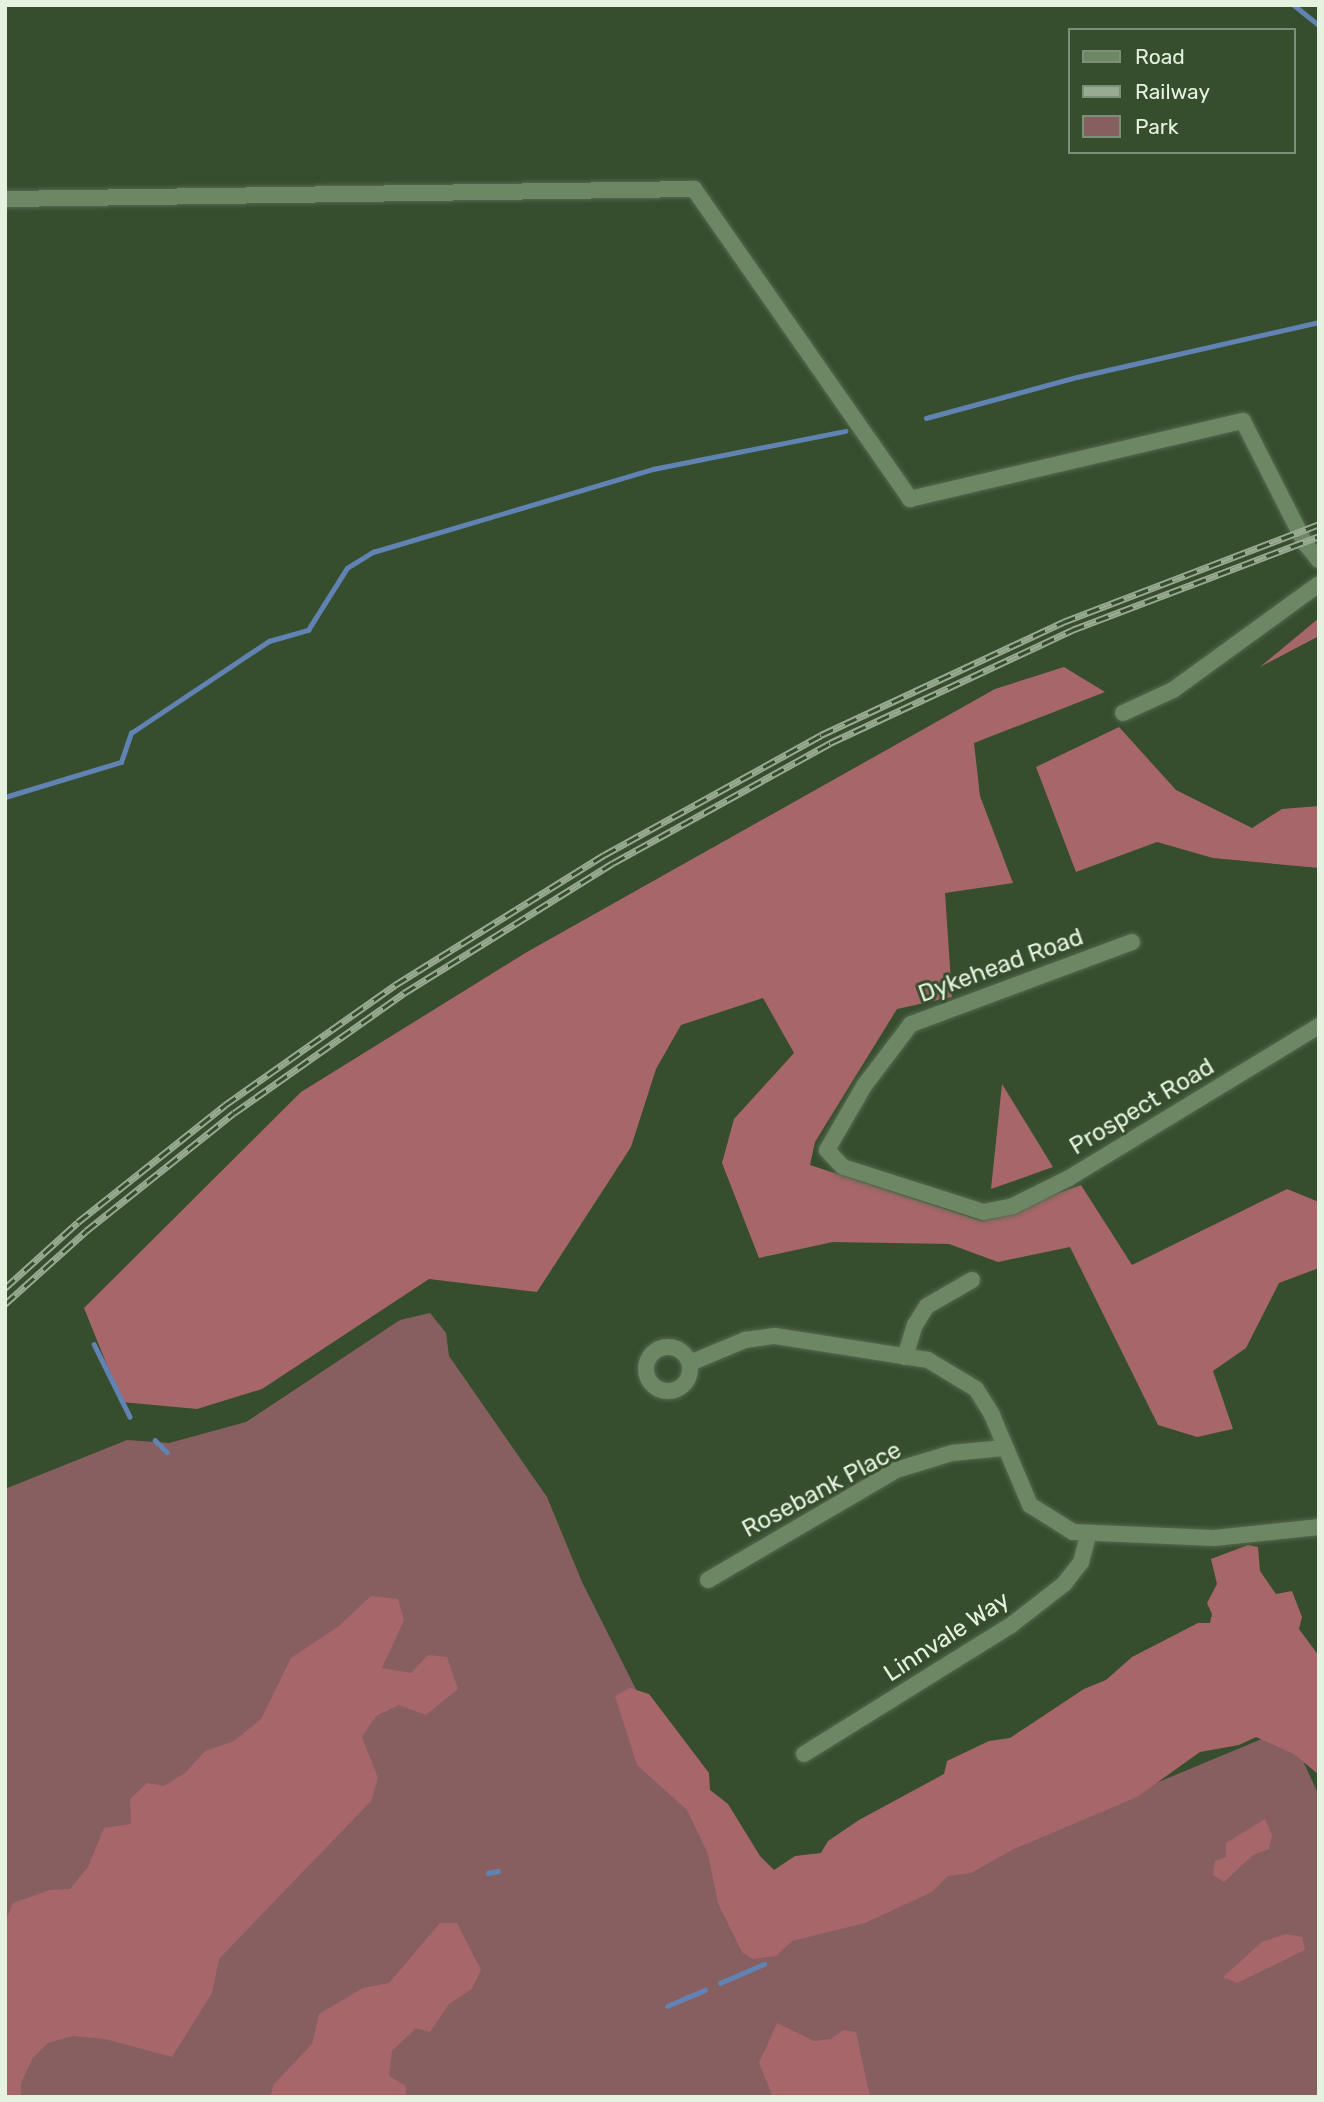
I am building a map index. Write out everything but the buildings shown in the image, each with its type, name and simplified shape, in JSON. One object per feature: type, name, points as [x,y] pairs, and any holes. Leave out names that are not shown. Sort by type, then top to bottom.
[{"type":"street","points":[[5,199],[694,189],[910,499],[1243,421],[1305,543],[1319,560]]},
{"type":"street","points":[[1122,713],[1173,690],[1319,584]]},
{"type":"street","name":"Dykehead Road","points":[[982,1212],[843,1167],[827,1150],[864,1086],[911,1024],[1132,942]]},
{"type":"street","name":"Prospect Road","points":[[982,1212],[1013,1206],[1069,1178],[1319,1026]]},
{"type":"street","points":[[905,1357],[915,1325],[927,1306],[972,1280]]},
{"type":"street","points":[[690,1363],[746,1340],[775,1336],[928,1360],[976,1389],[1030,1505],[1073,1532],[1088,1536],[1214,1538],[1319,1527]]},
{"type":"street","name":"Rosebank Place","points":[[708,1580],[896,1470],[952,1453],[1004,1448]]},
{"type":"street","name":"Linnvale Way","points":[[804,1754],[1010,1626],[1064,1584],[1081,1562],[1088,1536]]},
{"type":"green space","points":[[430,1313],[446,1333],[449,1356],[547,1497],[582,1582],[765,1946],[1288,1728],[1319,1796],[1319,2097],[5,2097],[5,1489],[127,1440],[169,1443],[246,1422],[400,1320]]},
{"type":"shaded area","points":[[1319,618],[1319,636],[1260,667]]},
{"type":"shaded area","points":[[1064,667],[1105,692],[974,743],[980,796],[1013,883],[945,893],[952,997],[897,1009],[815,1142],[810,1165],[981,1221],[1081,1185],[1132,1265],[1287,1189],[1319,1202],[1319,1268],[1279,1283],[1246,1348],[1213,1371],[1233,1429],[1197,1437],[1158,1425],[1070,1247],[998,1262],[949,1244],[833,1242],[759,1258],[722,1163],[734,1119],[794,1053],[763,998],[681,1025],[656,1069],[631,1147],[537,1292],[429,1279],[262,1389],[197,1409],[122,1402],[84,1308],[301,1092],[527,952],[995,689]]},
{"type":"shaded area","points":[[1119,727],[1176,790],[1252,828],[1282,809],[1319,806],[1319,868],[1213,858],[1157,842],[1076,872],[1036,767]]},
{"type":"shaded area","points":[[1002,1084],[1053,1167],[991,1189]]},
{"type":"shaded area","points":[[1248,1545],[1258,1547],[1260,1571],[1276,1594],[1292,1591],[1302,1617],[1299,1629],[1319,1656],[1319,1775],[1294,1754],[1256,1737],[1239,1745],[1200,1752],[1137,1797],[1014,1849],[971,1873],[948,1876],[932,1892],[865,1923],[792,1941],[776,1956],[753,1959],[742,1952],[718,1903],[708,1854],[687,1810],[637,1765],[615,1696],[630,1688],[649,1694],[709,1773],[710,1790],[728,1804],[760,1856],[774,1870],[795,1856],[821,1853],[828,1841],[859,1820],[944,1774],[947,1761],[989,1741],[1010,1738],[1084,1689],[1106,1680],[1132,1657],[1198,1623],[1210,1623],[1212,1614],[1207,1603],[1217,1584],[1211,1559]]},
{"type":"shaded area","points":[[371,1596],[398,1599],[404,1620],[382,1668],[411,1673],[428,1655],[447,1657],[458,1689],[426,1715],[399,1705],[376,1716],[362,1737],[378,1778],[371,1801],[219,1959],[212,1993],[172,2057],[105,2039],[72,2036],[48,2043],[32,2059],[21,2083],[21,2097],[5,2097],[5,1923],[13,1903],[50,1890],[70,1889],[88,1867],[104,1828],[131,1824],[130,1799],[147,1783],[164,1786],[185,1773],[205,1751],[234,1741],[261,1719],[291,1658],[339,1626]]},
{"type":"shaded area","points":[[1265,1819],[1272,1835],[1269,1849],[1253,1855],[1224,1882],[1213,1875],[1215,1861],[1226,1857],[1226,1843]]},
{"type":"shaded area","points":[[440,1923],[457,1923],[481,1970],[472,1989],[449,2004],[430,2032],[416,2028],[392,2051],[389,2076],[406,2086],[406,2097],[270,2097],[274,2084],[312,2044],[319,2014],[363,1988],[389,1983]]},
{"type":"shaded area","points":[[1286,1934],[1302,1937],[1305,1950],[1237,1983],[1223,1977],[1262,1942]]},
{"type":"shaded area","points":[[777,2023],[814,2041],[831,2039],[843,2030],[856,2032],[870,2097],[773,2097],[759,2063]]},
{"type":"waterway","points":[[1294,5],[1319,25]]},
{"type":"waterway","points":[[926,418],[1077,377],[1319,322]]},
{"type":"waterway","points":[[5,797],[121,762],[131,733],[269,641],[308,630],[347,568],[373,552],[653,469],[845,431]]},
{"type":"waterway","points":[[94,1344],[130,1417]]},
{"type":"waterway","points":[[155,1440],[167,1452]]},
{"type":"waterway","points":[[488,1873],[498,1871]]},
{"type":"waterway","points":[[720,1983],[764,1964]]},
{"type":"waterway","points":[[667,2006],[705,1990]]},
{"type":"railway","points":[[5,1288],[78,1222],[225,1105],[395,985],[604,855],[821,735],[1063,622],[1319,524]]},
{"type":"railway","points":[[5,1304],[86,1231],[234,1113],[404,993],[613,863],[830,743],[1072,630],[1319,536]]}]
